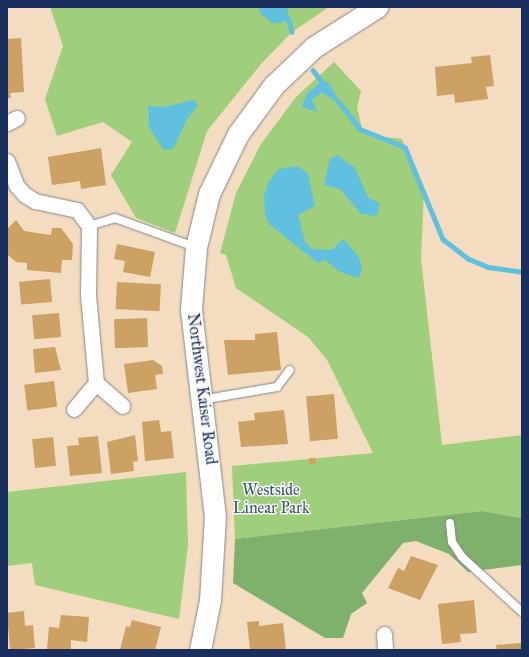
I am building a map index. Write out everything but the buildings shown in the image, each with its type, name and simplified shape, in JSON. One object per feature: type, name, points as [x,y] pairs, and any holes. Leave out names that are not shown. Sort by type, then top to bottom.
[{"type":"main road","name":"Northwest Kaiser Road","points":[[200,650],[210,600],[215,517],[191,309],[196,247],[217,176],[250,116],[287,71],[314,47],[377,7]]},
{"type":"street","points":[[7,161],[16,185],[25,195],[35,201],[77,210],[89,226],[88,295],[96,383],[122,406]]},
{"type":"street","points":[[74,409],[96,383]]},
{"type":"street","points":[[384,634],[385,650]]},
{"type":"lane","points":[[89,226],[115,218],[196,247]]},
{"type":"lane","points":[[201,400],[277,387],[290,370]]},
{"type":"lane","points":[[450,523],[452,542],[462,557],[522,612]]},
{"type":"green space","points":[[50,7],[329,7],[292,32],[261,64],[207,131],[175,233],[136,218],[111,175],[132,142],[103,122],[57,136],[45,99],[63,46]]},
{"type":"green space","name":"Westside Linear Park","points":[[334,62],[361,91],[357,107],[362,129],[369,135],[402,139],[424,191],[421,259],[442,445],[522,435],[522,518],[482,511],[235,539],[232,466],[373,453],[327,360],[308,337],[236,288],[226,255],[220,253],[236,193],[261,144],[296,97]]},
{"type":"green space","points":[[186,472],[188,545],[179,619],[35,585],[32,563],[7,566],[7,492]]},
{"type":"green space","points":[[482,511],[522,518],[522,565],[468,572],[449,554],[416,541],[403,543],[362,593],[367,603],[351,614],[343,638],[325,638],[233,583],[235,539]]},
{"type":"water","points":[[259,7],[287,7],[289,20],[274,24],[260,13]]},
{"type":"water","points":[[321,82],[328,82],[342,106],[322,92],[312,100],[317,112],[302,107],[307,94]]},
{"type":"water","points":[[193,100],[198,105],[187,119],[172,150],[163,149],[149,127],[148,106],[164,107]]},
{"type":"water","points":[[337,155],[355,168],[368,197],[380,204],[376,216],[361,214],[340,189],[324,185],[330,159]]},
{"type":"water","points":[[298,166],[308,174],[315,206],[298,215],[305,242],[312,249],[332,250],[343,239],[358,256],[362,268],[359,278],[340,272],[325,260],[318,263],[270,225],[265,215],[264,196],[269,181],[279,169]]},
{"type":"waterway","points":[[278,7],[289,20],[292,32]]},
{"type":"waterway","points":[[313,70],[325,86]]},
{"type":"waterway","points":[[339,102],[360,129],[405,147],[443,239],[467,258],[488,267],[522,272]]}]
